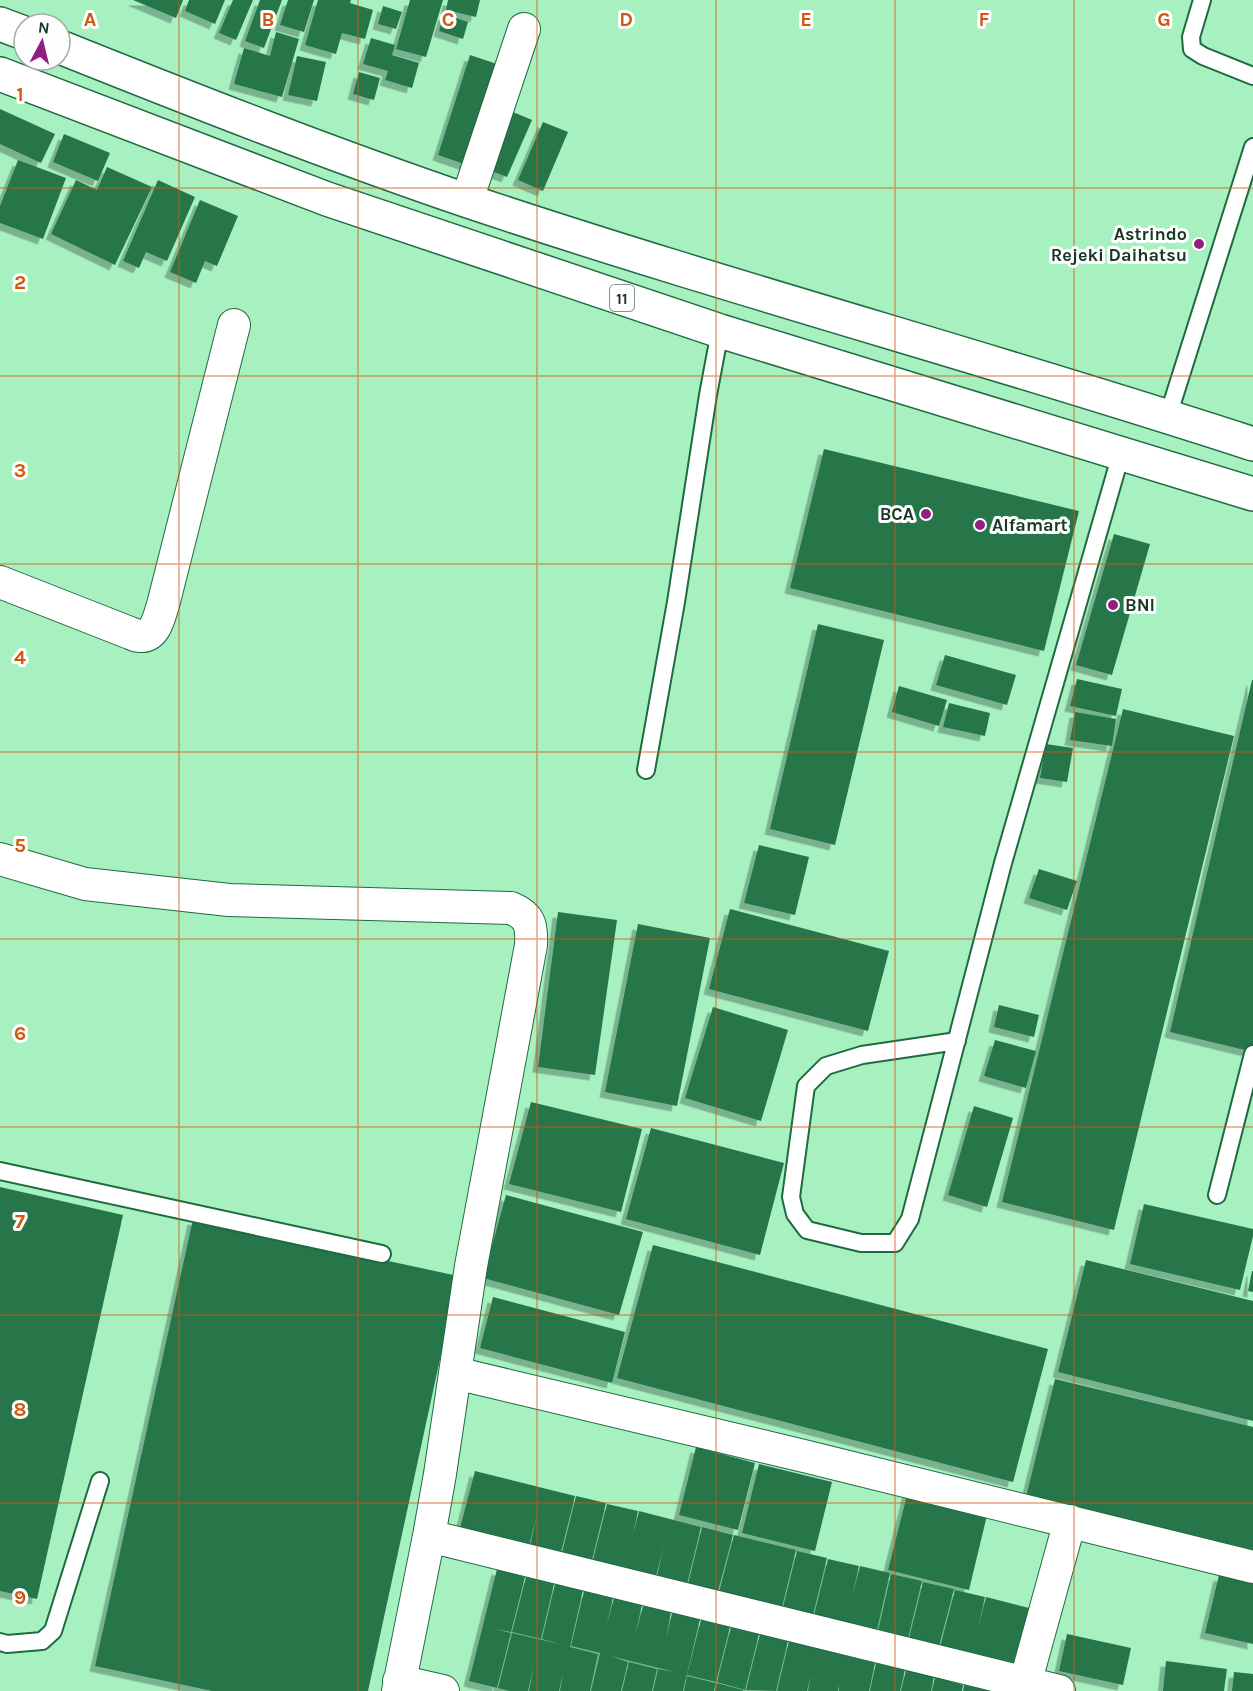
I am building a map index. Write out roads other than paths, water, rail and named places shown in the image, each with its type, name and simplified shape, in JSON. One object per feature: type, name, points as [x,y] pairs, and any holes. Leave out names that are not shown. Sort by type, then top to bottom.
[{"type":"highway","points":[[72,52],[254,125],[467,200],[720,282],[1153,411],[1253,444]]},
{"type":"highway","name":"11","points":[[0,74],[327,199],[720,332],[1253,494]]},
{"type":"highway","points":[[1121,454],[1153,411]]},
{"type":"street","points":[[467,200],[524,29]]},
{"type":"street","points":[[0,582],[140,637],[149,634],[156,626],[163,605],[234,325]]},
{"type":"street","points":[[0,859],[85,884],[229,900],[511,908],[522,913],[529,921],[532,933],[531,945],[471,1266],[429,1536],[399,1686],[443,1691]]},
{"type":"street","points":[[456,1373],[1253,1567]]},
{"type":"street","points":[[1024,1687],[1070,1521]]},
{"type":"street","points":[[429,1536],[1024,1687],[1059,1691]]},
{"type":"lane","points":[[1202,0],[1191,37],[1192,49],[1203,56],[1253,76]]},
{"type":"lane","points":[[1153,411],[1253,147]]},
{"type":"lane","points":[[646,770],[720,332]]},
{"type":"lane","points":[[957,1041],[862,1055],[826,1066],[806,1086],[791,1197],[795,1215],[807,1230],[861,1243],[895,1243],[910,1219],[957,1041],[1003,862],[1121,454]]},
{"type":"lane","points":[[1218,1195],[1253,1054]]},
{"type":"lane","points":[[0,1171],[382,1254]]},
{"type":"lane","points":[[0,1642],[7,1644],[42,1641],[53,1631],[100,1481]]},
{"type":"place","name":"Astrindo Rejeki Daihatsu","points":[[1199,244]]},
{"type":"place","name":"BCA","points":[[926,514]]},
{"type":"place","name":"Alfamart","points":[[980,525]]},
{"type":"place","name":"BNI","points":[[1113,605]]}]
